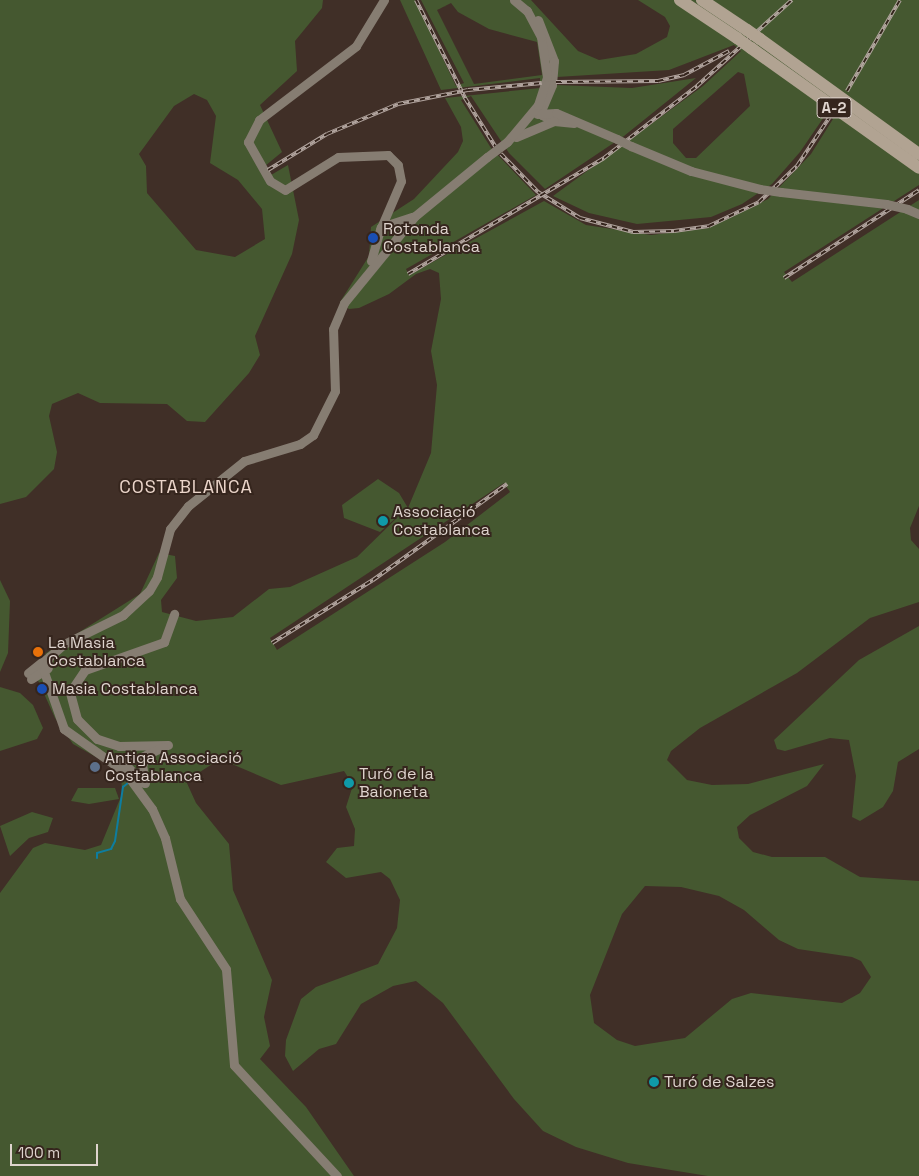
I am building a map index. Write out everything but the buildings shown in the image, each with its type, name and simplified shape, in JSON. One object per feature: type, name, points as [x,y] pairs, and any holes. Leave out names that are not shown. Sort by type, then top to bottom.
[{"type":"highway","name":"A-2","points":[[680,0],[737,38],[919,168]]},
{"type":"highway","name":"A-2","points":[[702,0],[760,38],[919,154]]},
{"type":"main road","points":[[369,268],[379,232],[401,176],[398,165],[384,153],[333,159],[296,186],[285,190],[270,181],[248,142],[259,120],[356,46],[384,0]]},
{"type":"main road","points":[[514,0],[545,31],[552,52],[554,71],[548,98],[525,131]]},
{"type":"main road","points":[[526,121],[540,112],[550,74],[541,37],[527,11]]},
{"type":"main road","points":[[507,142],[526,121],[544,91],[547,63]]},
{"type":"main road","points":[[548,98],[555,117]]},
{"type":"main road","points":[[540,112],[577,123],[691,171],[760,189],[886,204],[919,214]]},
{"type":"main road","points":[[35,673],[54,657],[96,628],[123,615],[149,591],[160,568],[170,529],[188,506],[244,462],[300,444],[313,435],[336,386],[335,319],[369,268],[400,235],[414,216],[507,142],[555,117]]},
{"type":"main road","points":[[389,210],[400,235]]},
{"type":"main road","points":[[379,232],[394,223],[414,216]]},
{"type":"main road","points":[[379,232],[385,242],[392,243]]},
{"type":"main road","points":[[168,745],[147,750],[119,746],[92,736],[77,719],[70,692],[85,670],[164,642],[174,614]]},
{"type":"main road","points":[[54,657],[50,671],[54,691],[72,735]]},
{"type":"main road","points":[[35,673],[54,691]]},
{"type":"main road","points":[[35,673],[56,714],[72,735],[84,745],[132,770],[146,787]]},
{"type":"main road","points":[[132,770],[147,750]]},
{"type":"main road","points":[[117,762],[138,762]]},
{"type":"main road","points":[[117,762],[136,783]]},
{"type":"main road","points":[[138,762],[165,838],[182,904],[226,969],[234,1065],[337,1176]]},
{"type":"main road","points":[[132,770],[136,783],[165,838]]},
{"type":"green space","points":[[0,0],[323,0],[322,8],[295,41],[297,71],[260,105],[282,152],[265,166],[271,175],[288,165],[299,220],[292,254],[255,336],[260,355],[249,373],[205,422],[187,421],[167,404],[100,403],[78,393],[52,404],[49,416],[57,452],[54,469],[26,497],[0,504]],"holes":[[[194,94],[207,100],[216,116],[210,163],[238,180],[262,209],[265,239],[235,257],[196,250],[147,193],[146,166],[139,154],[174,106]]]},
{"type":"green space","points":[[400,0],[415,0],[456,86],[464,83],[421,0],[531,0],[578,51],[599,60],[636,54],[667,37],[670,26],[665,17],[638,0],[919,0],[919,185],[784,272],[792,282],[919,200],[919,506],[910,528],[911,540],[919,549],[919,602],[870,618],[797,673],[700,728],[671,751],[667,760],[687,780],[712,785],[748,784],[824,764],[807,786],[750,815],[737,827],[739,838],[753,852],[772,857],[825,857],[860,877],[919,881],[919,1176],[708,1176],[628,1163],[576,1147],[543,1131],[514,1099],[443,1003],[416,981],[393,986],[361,1004],[336,1044],[319,1049],[293,1071],[285,1056],[286,1040],[301,999],[316,987],[378,964],[397,928],[400,900],[390,879],[381,872],[346,878],[326,862],[337,848],[354,846],[355,829],[346,807],[353,785],[344,771],[281,785],[220,759],[186,781],[196,803],[229,844],[233,890],[272,980],[264,1017],[270,1046],[260,1059],[306,1107],[354,1176],[0,1176],[0,893],[33,848],[45,843],[85,850],[101,845],[122,794],[121,771],[73,744],[55,718],[36,676],[39,662],[46,653],[140,594],[159,553],[175,556],[177,578],[161,600],[162,612],[196,621],[233,617],[269,589],[290,587],[357,557],[406,509],[380,532],[344,518],[342,505],[378,479],[399,493],[408,508],[431,453],[437,385],[431,351],[441,299],[439,273],[430,269],[416,274],[389,294],[359,308],[349,309],[340,302],[369,256],[371,227],[414,199],[458,152],[463,141],[461,127],[445,98],[540,88],[540,78],[441,90]],"holes":[[[451,3],[458,12],[489,29],[537,42],[542,75],[474,84],[437,10]],[[734,45],[741,51],[703,86],[553,196],[589,213],[637,224],[711,217],[742,204],[772,184],[800,152],[826,114],[833,119],[811,154],[768,199],[708,228],[651,235],[586,225],[544,201],[409,275],[406,269],[536,195],[491,148],[461,100],[471,96],[509,153],[545,189],[624,136],[696,78],[632,88],[556,85],[557,77],[669,70]],[[738,72],[744,74],[750,106],[696,158],[686,158],[673,143],[673,129]],[[504,483],[510,492],[445,542],[277,650],[270,638]],[[645,886],[681,887],[719,896],[744,910],[779,940],[798,949],[852,957],[861,961],[871,977],[860,993],[842,1003],[751,993],[732,999],[685,1038],[635,1046],[617,1040],[594,1023],[590,995],[622,914]]]},
{"type":"green space","points":[[0,580],[10,601],[8,653],[0,672]]},
{"type":"green space","points":[[919,626],[919,749],[898,762],[893,791],[883,807],[860,821],[852,817],[856,776],[849,740],[830,738],[785,751],[777,749],[774,740],[859,660]]},
{"type":"green space","points":[[0,687],[20,693],[33,705],[43,728],[37,739],[0,751]]},
{"type":"green space","points":[[78,788],[115,788],[119,799],[89,804],[71,801]]},
{"type":"green space","points":[[32,812],[53,818],[48,832],[29,838],[10,856],[0,826]]},
{"type":"waterway","points":[[97,858],[97,853],[111,849],[115,841],[123,787],[128,783]]},
{"type":"railway","points":[[416,0],[465,98],[495,146]]},
{"type":"railway","points":[[408,274],[604,158],[697,86],[792,0]]},
{"type":"railway","points":[[847,91],[900,0]]},
{"type":"railway","points":[[556,82],[658,81],[684,75],[729,51]]},
{"type":"railway","points":[[268,170],[327,134],[398,104],[468,90],[542,83]]},
{"type":"railway","points":[[501,154],[538,192],[580,218],[633,232],[674,231],[709,226],[759,202],[797,166],[829,118]]},
{"type":"railway","points":[[784,278],[919,190]]},
{"type":"railway","points":[[272,643],[373,580],[507,484]]},
{"type":"place","name":"Rotonda Costablanca","points":[[373,238]]},
{"type":"place","name":"Associació Costablanca","points":[[383,521]]},
{"type":"place","name":"La Masia Costablanca","points":[[38,652]]},
{"type":"place","name":"Masia Costablanca","points":[[42,689]]},
{"type":"place","name":"Antiga Associació Costablanca","points":[[95,767]]},
{"type":"place","name":"Turó de la Baioneta","points":[[349,783]]},
{"type":"place","name":"Turó de Salzes","points":[[654,1082]]},
{"type":"district","name":"COSTABLANCA","points":[[186,487]]}]
